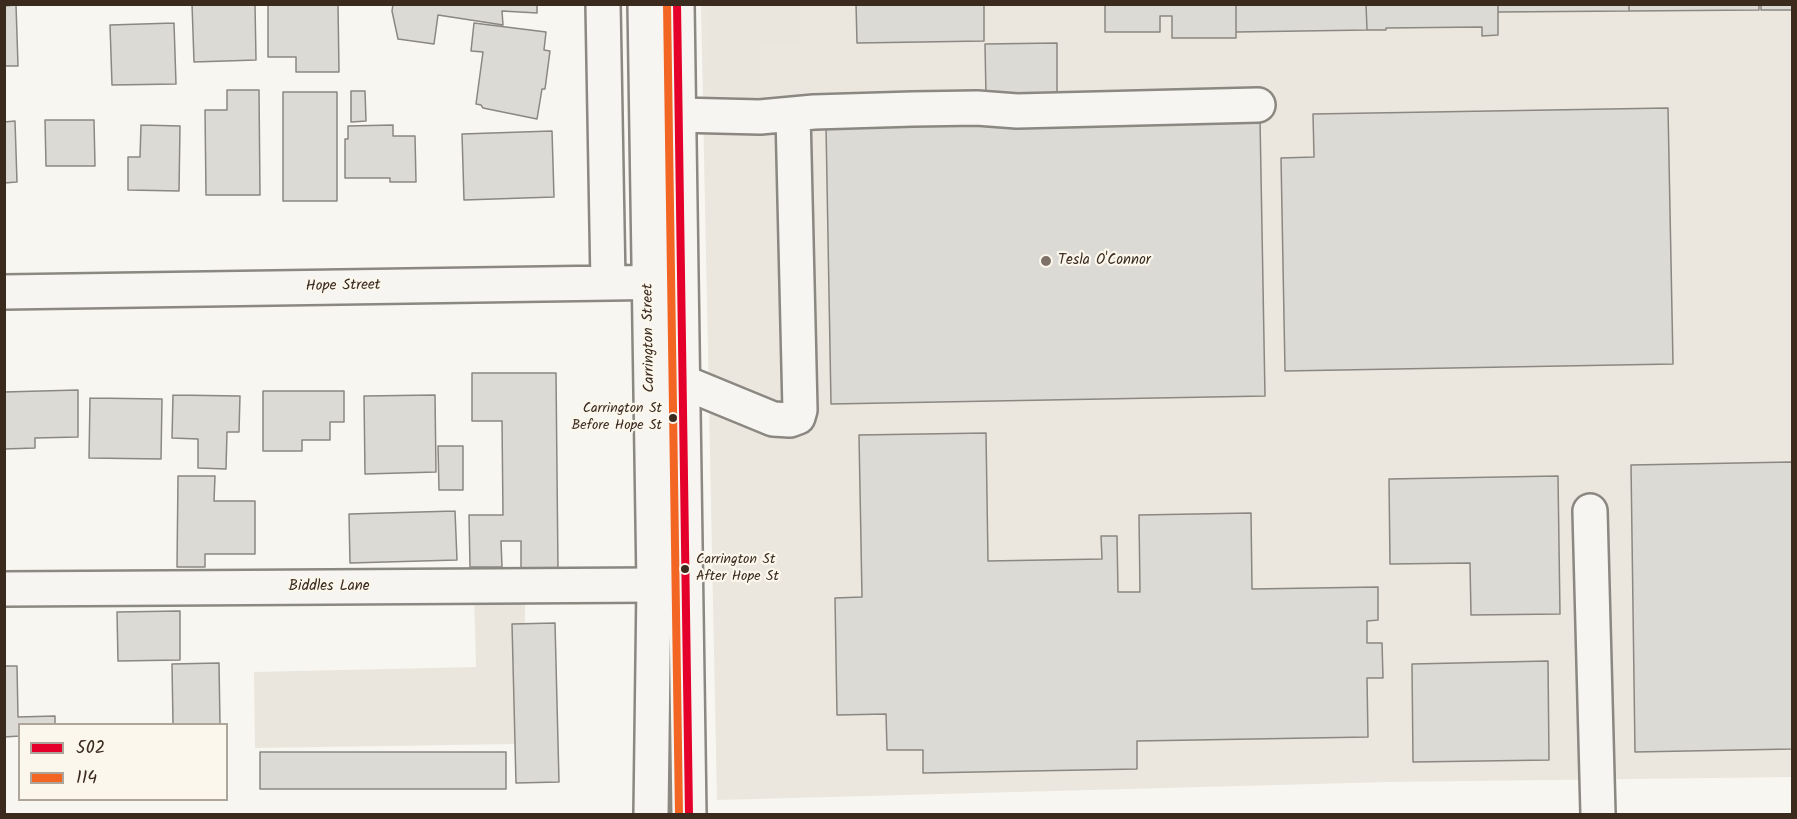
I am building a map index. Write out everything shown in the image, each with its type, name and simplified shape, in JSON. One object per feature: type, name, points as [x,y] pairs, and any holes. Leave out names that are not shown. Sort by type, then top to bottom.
[{"type":"main road","points":[[603,4],[608,283]]},
{"type":"main road","name":"Carrington Street","points":[[645,4],[654,585],[651,814]]},
{"type":"main road","points":[[676,4],[689,814]]},
{"type":"main road","points":[[678,115],[760,117],[794,114],[886,118],[977,108],[1017,111],[1258,105]]},
{"type":"main road","points":[[682,382],[773,419],[790,420],[798,417],[801,410],[794,114]]},
{"type":"main road","name":"Hope Street","points":[[4,292],[681,282]]},
{"type":"main road","points":[[1590,511],[1598,814]]},
{"type":"main road","name":"Biddles Lane","points":[[4,589],[654,585]]},
{"type":"shaded area","points":[[701,5],[1792,5],[1792,777],[1388,782],[717,800]]},
{"type":"shaded area","points":[[709,5],[799,5],[798,44],[759,46],[760,98],[715,98],[711,88]]},
{"type":"shaded area","points":[[525,593],[525,624],[515,744],[255,748],[254,672],[476,667],[474,594]]},
{"type":"building","points":[[192,4],[255,4],[256,60],[194,62]]},
{"type":"building","points":[[268,4],[338,4],[339,72],[296,72],[296,57],[268,57]]},
{"type":"building","points":[[393,4],[537,4],[537,13],[502,11],[503,25],[438,15],[434,44],[398,39],[392,11]]},
{"type":"building","points":[[856,4],[984,4],[984,41],[857,43]]},
{"type":"building","points":[[1105,4],[1236,4],[1236,38],[1172,38],[1172,16],[1160,16],[1160,32],[1105,32]]},
{"type":"building","points":[[1236,4],[1366,4],[1367,30],[1236,32]]},
{"type":"building","points":[[1366,4],[1498,4],[1498,35],[1482,36],[1482,27],[1367,30]]},
{"type":"building","points":[[1498,4],[1629,4],[1629,11],[1498,12]]},
{"type":"building","points":[[1629,4],[1759,4],[1759,10],[1629,11]]},
{"type":"building","points":[[1761,4],[1792,4],[1792,10],[1761,10]]},
{"type":"building","points":[[16,5],[18,66],[4,66],[4,6]]},
{"type":"building","points":[[174,23],[176,84],[112,85],[110,25]]},
{"type":"building","points":[[474,23],[546,32],[544,50],[550,51],[545,89],[542,89],[537,119],[483,108],[476,104],[483,52],[471,51]]},
{"type":"building","points":[[1057,43],[1057,95],[986,96],[985,44]]},
{"type":"building","points":[[227,90],[259,90],[260,195],[206,195],[205,110],[227,110]]},
{"type":"building","points":[[351,91],[365,91],[366,121],[351,122]]},
{"type":"building","points":[[283,92],[337,92],[337,201],[283,201]]},
{"type":"building","points":[[1668,108],[1673,364],[1285,371],[1281,158],[1314,157],[1313,114]]},
{"type":"building","name":"Tesla O'Connor","points":[[1260,119],[1265,396],[831,404],[826,126]]},
{"type":"building","points":[[45,120],[94,120],[95,166],[46,166]]},
{"type":"building","points":[[15,121],[17,182],[4,183],[4,122]]},
{"type":"building","points":[[141,125],[180,126],[179,191],[128,190],[128,157],[140,157]]},
{"type":"building","points":[[393,125],[393,136],[415,136],[416,182],[390,182],[390,178],[345,178],[345,139],[348,139],[348,126]]},
{"type":"building","points":[[552,131],[554,197],[464,200],[462,134]]},
{"type":"building","points":[[472,373],[556,373],[558,570],[521,570],[521,541],[501,541],[502,567],[470,567],[469,515],[503,515],[502,421],[472,421]]},
{"type":"building","points":[[78,390],[78,437],[35,438],[35,448],[4,449],[4,392]]},
{"type":"building","points":[[263,391],[344,391],[344,422],[330,422],[330,440],[302,440],[302,451],[263,451]]},
{"type":"building","points":[[173,395],[240,396],[239,432],[227,432],[226,469],[198,468],[198,439],[172,438]]},
{"type":"building","points":[[435,395],[436,472],[365,474],[364,396]]},
{"type":"building","points":[[90,398],[162,399],[161,459],[89,458]]},
{"type":"building","points":[[986,433],[988,561],[1102,559],[1101,536],[1117,536],[1118,592],[1140,592],[1139,515],[1251,513],[1252,589],[1378,587],[1378,620],[1367,621],[1367,643],[1382,643],[1383,678],[1367,678],[1368,737],[1137,741],[1137,769],[923,773],[923,750],[887,750],[886,714],[837,715],[835,598],[862,597],[859,435]]},
{"type":"building","points":[[438,446],[463,446],[463,490],[439,490]]},
{"type":"building","points":[[1792,462],[1792,749],[1635,752],[1631,465]]},
{"type":"building","points":[[178,476],[215,476],[214,501],[255,501],[255,554],[205,554],[205,567],[177,567]]},
{"type":"building","points":[[1558,476],[1560,614],[1471,615],[1470,563],[1390,564],[1389,479]]},
{"type":"building","points":[[455,511],[457,560],[350,563],[349,514]]},
{"type":"building","points":[[180,611],[180,660],[118,661],[117,612]]},
{"type":"building","points":[[555,623],[559,782],[516,783],[512,624]]},
{"type":"building","points":[[1548,661],[1549,760],[1413,762],[1412,664]]},
{"type":"building","points":[[219,663],[220,723],[173,723],[172,664]]},
{"type":"building","points":[[4,666],[17,666],[18,717],[55,716],[55,723],[18,723],[18,736],[4,737]]},
{"type":"building","points":[[260,752],[506,752],[506,789],[260,789]]},
{"type":"transit line","name":"114","points":[[667,4],[679,814]]},
{"type":"transit line","name":"502","points":[[677,4],[689,814]]},
{"type":"place","name":"Tesla O'Connor","points":[[1046,261]]},
{"type":"place","name":"Carrington St Before Hope St","points":[[673,418]]},
{"type":"place","name":"Carrington St After Hope St","points":[[685,569]]}]
